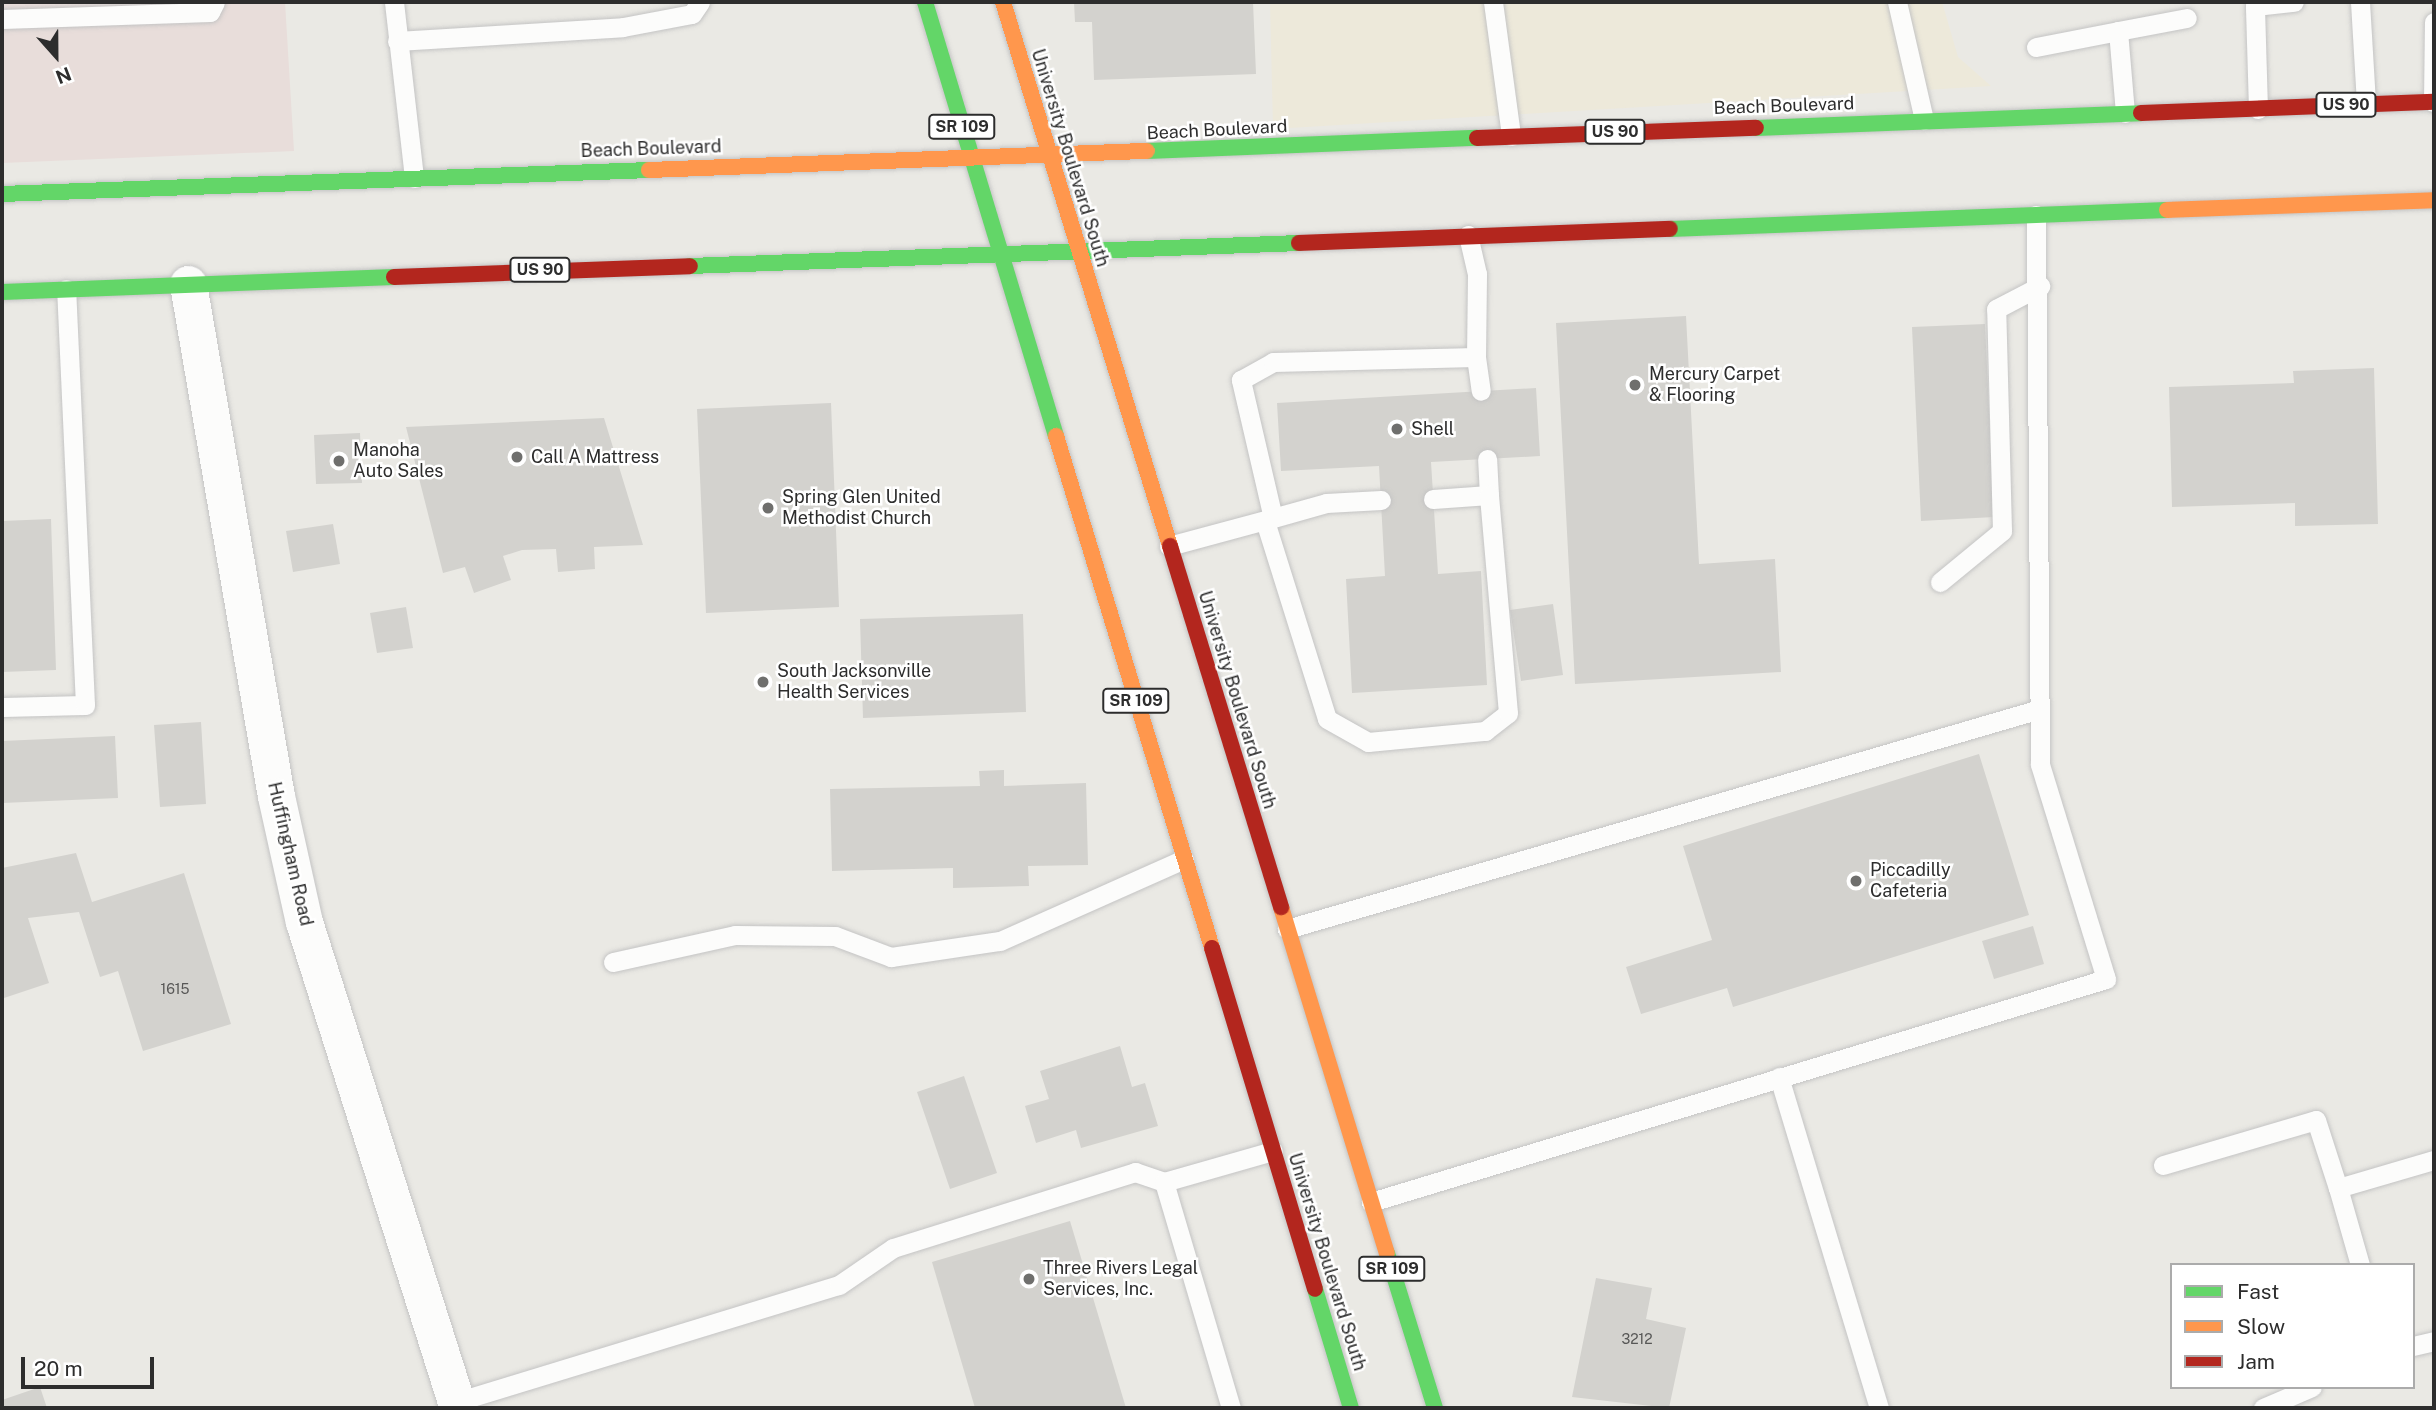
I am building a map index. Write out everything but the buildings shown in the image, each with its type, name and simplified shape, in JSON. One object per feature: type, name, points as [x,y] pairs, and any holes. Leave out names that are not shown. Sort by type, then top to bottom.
[{"type":"main road","name":"University Boulevard South","points":[[925,2],[1351,1408]]},
{"type":"main road","name":"University Boulevard South","points":[[1003,2],[1434,1408]]},
{"type":"main road","name":"Beach Boulevard","points":[[2,194],[2434,102]]},
{"type":"main road","name":"US 90","points":[[2,292],[1077,249],[2434,200]]},
{"type":"street","name":"Huffingham Road","points":[[188,284],[276,796],[304,922],[457,1405]]},
{"type":"lane","points":[[2,19],[210,12],[215,2]]},
{"type":"lane","points":[[394,2],[414,178]]},
{"type":"lane","points":[[397,41],[623,27],[692,14],[700,2]]},
{"type":"lane","points":[[1493,2],[1511,136]]},
{"type":"lane","points":[[1897,2],[1924,120]]},
{"type":"lane","points":[[2258,109],[2255,6],[2294,2]]},
{"type":"lane","points":[[2360,2],[2366,104]]},
{"type":"lane","points":[[2036,47],[2187,18]]},
{"type":"lane","points":[[2434,22],[2434,102]]},
{"type":"lane","points":[[2118,31],[2125,113]]},
{"type":"lane","points":[[1371,1202],[2106,979],[2040,764],[2040,286],[2036,215]]},
{"type":"lane","points":[[1468,235],[1477,274],[1476,357],[1480,391]]},
{"type":"lane","points":[[1940,582],[2002,531],[1996,309],[2040,286]]},
{"type":"lane","points":[[2,707],[85,705],[66,289]]},
{"type":"lane","points":[[1476,357],[1273,362],[1241,380],[1269,520],[1327,719],[1368,742],[1485,730],[1507,713],[1487,459]]},
{"type":"lane","points":[[1433,499],[1489,495]]},
{"type":"lane","points":[[1169,547],[1326,503],[1381,500]]},
{"type":"lane","points":[[1287,929],[2040,709]]},
{"type":"lane","points":[[613,962],[735,935],[835,936],[891,957],[1000,941],[1184,859]]},
{"type":"lane","points":[[1779,1077],[1879,1408]]},
{"type":"lane","points":[[2163,1165],[2316,1119],[2359,1263]]},
{"type":"lane","points":[[457,1405],[839,1285],[893,1248],[1122,1176],[1135,1172],[1164,1182],[1273,1151]]},
{"type":"lane","points":[[2338,1188],[2434,1160]]},
{"type":"lane","points":[[1164,1182],[1231,1408]]},
{"type":"lane","points":[[2415,1345],[2434,1340]]},
{"type":"lane","points":[[2263,1408],[2307,1389]]},
{"type":"shaded area","points":[[2,2],[285,2],[294,151],[2,163]]},
{"type":"shaded area","points":[[1270,2],[1942,2],[1958,57],[1991,86],[1273,129]]},
{"type":"traffic: fast","points":[[925,2],[1056,436]]},
{"type":"traffic: fast","points":[[1756,128],[2141,113]]},
{"type":"traffic: fast","points":[[1147,151],[1477,138]]},
{"type":"traffic: fast","points":[[2,194],[649,170]]},
{"type":"traffic: fast","points":[[1670,229],[2167,210]]},
{"type":"traffic: fast","points":[[690,266],[1299,243]]},
{"type":"traffic: fast","points":[[2,292],[394,277]]},
{"type":"traffic: fast","points":[[1387,1253],[1435,1408]]},
{"type":"traffic: fast","points":[[1315,1289],[1351,1408]]},
{"type":"traffic: slow","points":[[1003,2],[1170,546]]},
{"type":"traffic: slow","points":[[649,170],[1147,151]]},
{"type":"traffic: slow","points":[[2167,210],[2434,200]]},
{"type":"traffic: slow","points":[[1056,436],[1212,948]]},
{"type":"traffic: slow","points":[[1281,907],[1387,1253]]},
{"type":"traffic: jam","points":[[2141,113],[2434,102]]},
{"type":"traffic: jam","points":[[1477,138],[1756,128]]},
{"type":"traffic: jam","points":[[1299,243],[1670,229]]},
{"type":"traffic: jam","points":[[394,277],[690,266]]},
{"type":"traffic: jam","points":[[1170,546],[1281,907]]},
{"type":"traffic: jam","points":[[1212,948],[1315,1289]]},
{"type":"place","name":"Mercury Carpet & Flooring","points":[[1635,385]]},
{"type":"place","name":"Shell","points":[[1397,429]]},
{"type":"place","name":"Call A Mattress","points":[[517,457]]},
{"type":"place","name":"Manoha Auto Sales","points":[[339,461]]},
{"type":"place","name":"Spring Glen United Methodist Church","points":[[768,508]]},
{"type":"place","name":"South Jacksonville Health Services","points":[[763,682]]},
{"type":"place","name":"Piccadilly Cafeteria","points":[[1856,881]]},
{"type":"place","name":"Three Rivers Legal Services, Inc.","points":[[1029,1279]]}]
